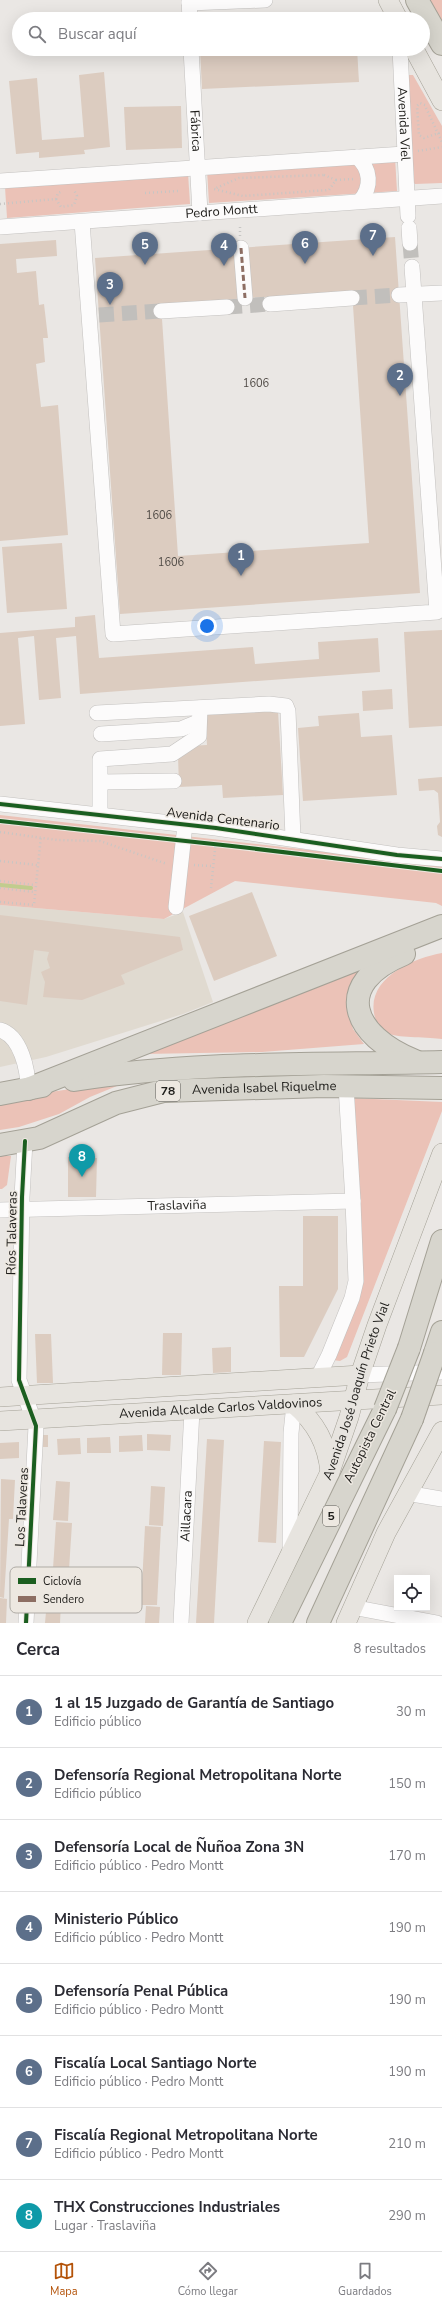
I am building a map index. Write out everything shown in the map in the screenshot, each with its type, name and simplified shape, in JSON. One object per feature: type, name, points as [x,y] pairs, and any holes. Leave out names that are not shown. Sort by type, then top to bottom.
[{"type":"highway","points":[[417,0],[424,12]]},
{"type":"highway","points":[[430,23],[442,44]]},
{"type":"highway","points":[[28,1089],[442,926]]},
{"type":"highway","points":[[420,1063],[394,1051],[372,1036],[360,1016],[359,998],[367,980],[381,965],[405,954],[442,942]]},
{"type":"highway","name":"Avenida Isabel Riquelme","points":[[0,1094],[94,1077],[167,1070],[291,1065],[442,1062]]},
{"type":"highway","name":"Avenida Isabel Riquelme","points":[[0,1145],[25,1141],[52,1133],[116,1103],[145,1094],[181,1090],[346,1086],[442,1088]]},
{"type":"highway","name":"Autopista Central","points":[[280,1623],[385,1409],[409,1348],[442,1241]]},
{"type":"highway","points":[[318,1623],[439,1362],[442,1332]]},
{"type":"main road","points":[[388,0],[394,12]]},
{"type":"main road","points":[[417,56],[434,103]]},
{"type":"main road","name":"Avenida José Joaquín Prieto Vial","points":[[257,1623],[330,1472],[354,1400],[360,1375],[442,1153]]},
{"type":"main road","name":"Avenida Alcalde Carlos Valdovinos","points":[[0,1397],[360,1375]]},
{"type":"main road","points":[[156,1387],[157,1412]]},
{"type":"main road","name":"Avenida Alcalde Carlos Valdovinos","points":[[0,1421],[442,1396]]},
{"type":"main road","points":[[294,1404],[304,1412],[319,1431],[328,1453],[330,1472]]},
{"type":"main road","points":[[349,1615],[371,1563],[406,1493],[442,1431]]},
{"type":"street","points":[[190,12],[189,1],[265,0]]},
{"type":"street","name":"Fábrica","points":[[192,56],[200,213]]},
{"type":"street","name":"Avenida Viel","points":[[400,56],[406,198],[409,229]]},
{"type":"street","points":[[0,181],[73,183],[198,168],[404,154]]},
{"type":"street","points":[[357,157],[366,166],[369,179],[368,188],[360,201]]},
{"type":"street","name":"Pedro Montt","points":[[0,227],[442,196]]},
{"type":"street","points":[[82,222],[93,315],[113,634],[437,612],[412,267]]},
{"type":"street","points":[[241,240],[245,298]]},
{"type":"street","points":[[399,295],[442,293]]},
{"type":"street","points":[[270,304],[352,298]]},
{"type":"street","points":[[161,311],[227,307]]},
{"type":"street","points":[[97,713],[199,715],[269,704],[286,706],[288,711],[292,838]]},
{"type":"street","points":[[101,734],[181,728],[199,715]]},
{"type":"street","points":[[100,815],[100,759],[172,754],[199,736],[199,715]]},
{"type":"street","points":[[101,782],[174,781]]},
{"type":"street","name":"Avenida Centenario","points":[[0,804],[292,838],[397,855],[442,859]]},
{"type":"street","points":[[176,907],[185,825]]},
{"type":"street","points":[[0,1030],[5,1031],[19,1047],[28,1079],[28,1089]]},
{"type":"street","points":[[318,1377],[330,1355],[352,1298],[356,1268],[346,1086]]},
{"type":"street","name":"Ríos Talaveras","points":[[24,1395],[19,1380],[22,1210],[25,1141]]},
{"type":"street","name":"Traslaviña","points":[[0,1210],[353,1200]]},
{"type":"street","name":"Avenida Alcalde Carlos Valdovinos","points":[[360,1375],[439,1362]]},
{"type":"street","name":"Los Talaveras","points":[[24,1395],[36,1426],[29,1567]]},
{"type":"street","points":[[290,1557],[291,1433],[294,1404]]},
{"type":"street","name":"Aillacara","points":[[181,1623],[192,1410]]},
{"type":"street","points":[[406,1493],[442,1499]]},
{"type":"street","name":"Los Talaveras","points":[[26,1623],[27,1613]]},
{"type":"street","points":[[349,1615],[437,1623]]},
{"type":"path","points":[[442,132],[424,138],[419,135],[416,106],[420,103],[434,103],[442,142]]},
{"type":"path","points":[[404,154],[442,146]]},
{"type":"path","points":[[336,180],[329,190],[250,196],[243,196],[214,189],[239,178],[324,175],[336,180],[369,179]]},
{"type":"path","points":[[73,183],[77,196],[74,205],[61,207],[56,199],[58,193],[73,183]]},
{"type":"path","points":[[145,193],[179,191]]},
{"type":"path","points":[[0,204],[56,199]]},
{"type":"path","points":[[240,227],[241,240]]},
{"type":"path","points":[[0,832],[41,836],[78,842],[100,841],[163,863],[181,866],[213,866]]},
{"type":"path","points":[[0,902],[34,906],[34,892],[41,836]]},
{"type":"path","points":[[211,888],[216,842]]},
{"type":"path","points":[[209,844],[216,842],[221,845]]},
{"type":"path","points":[[0,861],[37,865]]},
{"type":"path","points":[[0,881],[35,885]]},
{"type":"path","points":[[0,888],[34,892]]},
{"type":"shaded area","points":[[427,0],[442,0],[442,26]]},
{"type":"shaded area","points":[[407,75],[413,75],[442,126],[442,183],[415,184],[412,181]]},
{"type":"shaded area","points":[[395,158],[397,191],[209,203],[207,170]]},
{"type":"shaded area","points":[[188,173],[190,204],[7,218],[5,187]]},
{"type":"shaded area","points":[[0,815],[442,865],[442,906],[436,903],[235,881],[164,919],[0,905]]},
{"type":"shaded area","points":[[0,905],[164,919],[183,912],[213,1002],[183,1014],[46,1057],[0,1067]]},
{"type":"shaded area","points":[[442,953],[442,1039],[400,1036],[387,1032],[379,1025],[374,1013],[374,1001],[378,990],[385,980],[406,965]]},
{"type":"shaded area","points":[[370,961],[349,1013],[353,1029],[364,1044],[262,1052],[143,1054]]},
{"type":"shaded area","points":[[134,1079],[90,1097],[59,1114],[19,1127],[0,1130],[0,1100]]},
{"type":"shaded area","points":[[351,1098],[442,1102],[442,1111],[347,1357],[340,1361],[333,1360],[359,1286]]},
{"type":"shaded area","points":[[0,1156],[11,1156],[7,1185],[2,1189],[0,1189]]},
{"type":"building","points":[[200,56],[357,56],[359,82],[202,89]]},
{"type":"building","points":[[104,72],[110,147],[84,150],[85,154],[39,158],[39,152],[16,154],[9,81],[37,78],[42,140],[84,137],[79,75]]},
{"type":"building","points":[[181,106],[182,148],[126,150],[124,107]]},
{"type":"building","points":[[395,237],[420,593],[120,614],[95,258]],"holes":[[[352,291],[369,543],[178,556],[161,304]]]},
{"type":"building","points":[[56,240],[57,256],[16,259],[17,273],[36,271],[39,305],[44,304],[48,338],[43,338],[45,362],[36,364],[41,407],[58,405],[68,535],[0,541],[0,244]]},
{"type":"building","points":[[62,543],[67,609],[7,613],[2,547]]},
{"type":"building","points":[[95,615],[99,658],[253,647],[255,664],[319,659],[318,642],[378,638],[380,672],[80,694],[76,636],[56,638],[61,698],[39,700],[34,636],[18,638],[25,724],[0,726],[0,633],[75,627],[75,617]]},
{"type":"building","points":[[442,630],[442,726],[409,728],[404,632]]},
{"type":"building","points":[[392,689],[393,709],[363,711],[362,691]]},
{"type":"building","points":[[278,711],[283,795],[223,798],[222,785],[179,787],[178,755],[187,754],[187,746],[207,745],[205,715]]},
{"type":"building","points":[[359,713],[361,737],[392,735],[397,795],[303,801],[298,728],[319,726],[318,716]]},
{"type":"building","points":[[442,777],[442,837],[438,835],[437,826],[440,822],[438,793],[434,790],[419,791],[418,779]]},
{"type":"building","points":[[252,892],[277,956],[214,981],[189,916]]},
{"type":"building","points":[[0,915],[180,937],[183,950],[121,975],[125,984],[82,1000],[43,997],[45,982],[41,972],[50,968],[47,959],[49,952],[34,950],[27,1005],[0,1001]]},
{"type":"building","points":[[68,1157],[97,1158],[96,1197],[68,1197]]},
{"type":"building","points":[[303,1216],[338,1216],[338,1289],[304,1357],[280,1357],[279,1286],[303,1286]]},
{"type":"building","points":[[163,1333],[182,1333],[181,1375],[162,1375]]},
{"type":"building","points":[[35,1334],[51,1334],[53,1383],[37,1383]]},
{"type":"building","points":[[231,1347],[231,1372],[213,1373],[212,1348]]},
{"type":"building","points":[[147,1434],[171,1435],[170,1451],[147,1450]]},
{"type":"building","points":[[43,1435],[48,1435],[48,1447],[42,1447]]},
{"type":"building","points":[[142,1435],[143,1451],[119,1452],[119,1436]]},
{"type":"building","points":[[110,1437],[111,1453],[87,1453],[87,1438]]},
{"type":"building","points":[[80,1438],[81,1454],[58,1455],[57,1439]]},
{"type":"building","points":[[207,1439],[224,1440],[214,1623],[196,1623]]},
{"type":"building","points":[[264,1441],[281,1442],[276,1543],[258,1542]]},
{"type":"building","points":[[19,1442],[19,1458],[0,1459],[0,1443]]},
{"type":"building","points":[[1,1479],[15,1480],[13,1519],[9,1519],[4,1598],[0,1597]]},
{"type":"building","points":[[56,1481],[70,1482],[68,1521],[53,1520]]},
{"type":"building","points":[[151,1486],[165,1487],[163,1526],[149,1525]]},
{"type":"building","points":[[56,1522],[72,1523],[69,1567],[53,1567]]},
{"type":"building","points":[[145,1526],[161,1527],[157,1605],[142,1605]]},
{"type":"building","points":[[0,1598],[7,1599],[6,1623],[0,1623]]},
{"type":"building","points":[[146,1606],[160,1607],[159,1623],[145,1623]]},
{"type":"building","points":[[46,1613],[60,1613],[60,1623],[45,1623]]},
{"type":"waterway","points":[[0,885],[31,888]]},
{"type":"tunnel","points":[[410,243],[412,267]]},
{"type":"tunnel","points":[[352,298],[399,295]]},
{"type":"tunnel","points":[[227,307],[270,304]]},
{"type":"tunnel","points":[[99,315],[161,311]]},
{"type":"marked path","points":[[241,248],[245,298]]},
{"type":"cycle path","points":[[0,804],[216,828],[397,855],[442,859]]},
{"type":"cycle path","points":[[0,821],[232,846],[442,871]]},
{"type":"cycle path","points":[[25,1141],[22,1197],[19,1380],[36,1426],[29,1567]]},
{"type":"cycle path","points":[[26,1623],[27,1613]]},
{"type":"place","name":"Fiscalía Regional Metropolitana Norte","points":[[373,256]]},
{"type":"place","name":"Fiscalía Local Santiago Norte","points":[[305,264]]},
{"type":"place","name":"Defensoría Penal Pública","points":[[145,265]]},
{"type":"place","name":"Ministerio Público","points":[[224,266]]},
{"type":"place","name":"Defensoría Local de Ñuñoa Zona 3N","points":[[110,305]]},
{"type":"place","name":"Defensoría Regional Metropolitana Norte","points":[[400,396]]},
{"type":"place","name":"1 al 15 Juzgado de Garantía de Santiago","points":[[241,576]]},
{"type":"place","name":"THX Construcciones Industriales","points":[[82,1177]]}]
